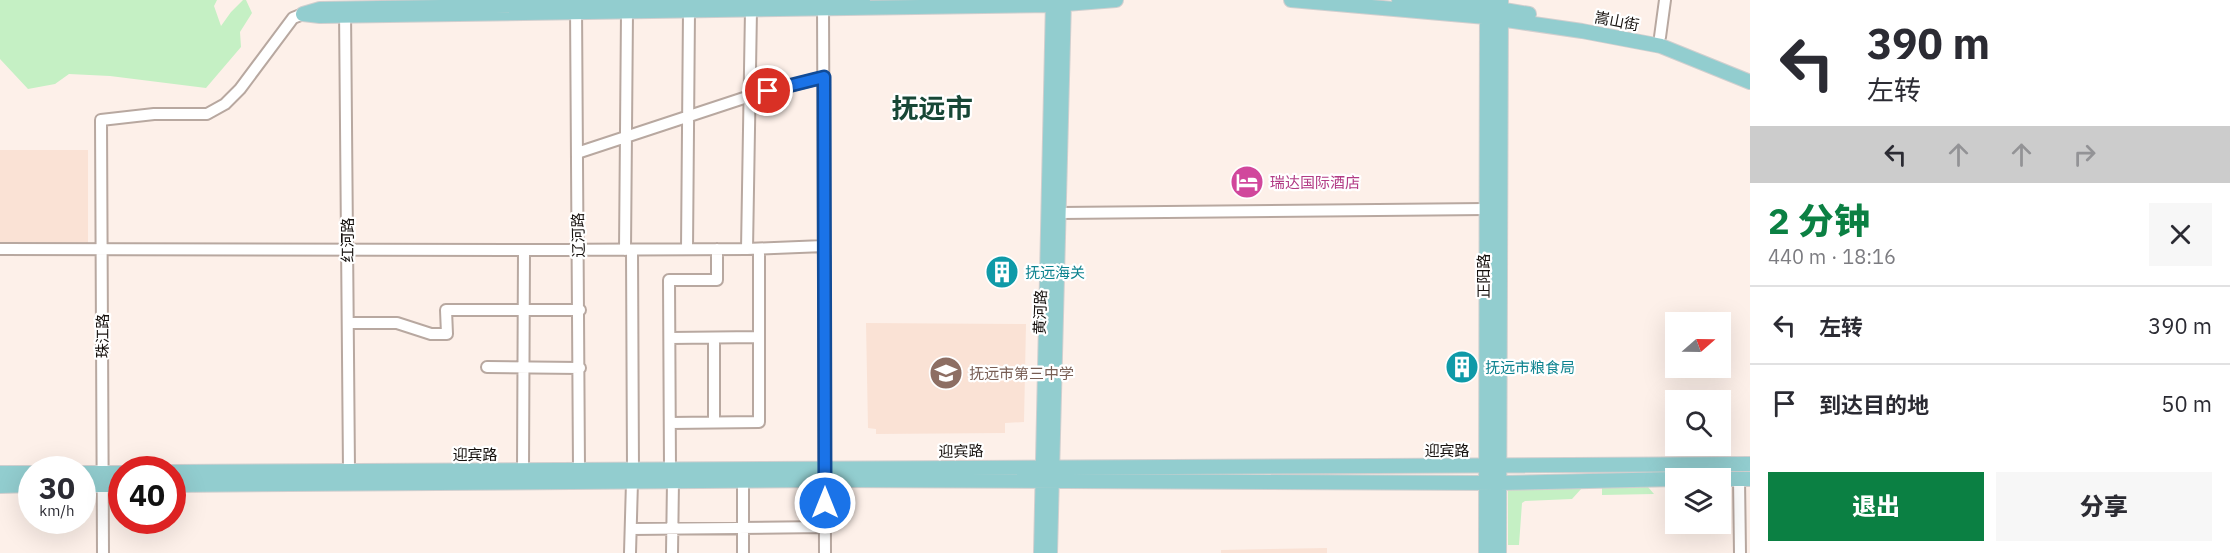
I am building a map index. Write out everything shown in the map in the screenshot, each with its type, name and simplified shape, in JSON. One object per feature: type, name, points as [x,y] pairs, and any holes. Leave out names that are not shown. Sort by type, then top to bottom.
[{"type":"main road","points":[[576,6],[627,12],[751,10],[863,0]]},
{"type":"main road","points":[[298,16],[320,9],[345,12],[576,6],[1059,3],[1116,0]]},
{"type":"main road","name":"嵩山街","points":[[1291,0],[1494,9],[1582,31],[1661,46],[1750,82]]},
{"type":"main road","name":"嵩山街","points":[[1399,0],[1494,9],[1660,38],[1750,73]]},
{"type":"main road","name":"黄河路","points":[[1041,553],[1060,213],[1059,3]]},
{"type":"main road","name":"黄河路","points":[[1050,553],[1047,474],[1059,3]]},
{"type":"main road","name":"正阳路","points":[[1492,466],[1486,209],[1494,9]]},
{"type":"main road","name":"正阳路","points":[[1486,553],[1492,483],[1494,9]]},
{"type":"main road","name":"迎宾路","points":[[186,485],[633,475],[1047,474],[1750,464]]},
{"type":"main road","name":"迎宾路","points":[[186,472],[579,470],[633,475]]},
{"type":"main road","points":[[0,473],[18,473]]},
{"type":"main road","name":"迎宾路","points":[[1047,474],[1492,483],[1665,479]]},
{"type":"main road","name":"迎宾路","points":[[671,475],[743,481],[825,475]]},
{"type":"main road","points":[[96,477],[108,481]]},
{"type":"main road","points":[[96,481],[108,477]]},
{"type":"main road","name":"正阳路","points":[[1492,483],[1499,553]]},
{"type":"main road","points":[[0,486],[18,485]]},
{"type":"street","points":[[1660,38],[1665,0]]},
{"type":"street","points":[[823,3],[825,553]]},
{"type":"street","name":"辽河路","points":[[576,6],[580,310],[579,470]]},
{"type":"street","points":[[747,249],[751,10]]},
{"type":"street","points":[[687,249],[689,11]]},
{"type":"street","name":"红河路","points":[[345,12],[349,471]]},
{"type":"street","points":[[627,12],[626,136],[633,475],[630,553]]},
{"type":"street","name":"珠江路","points":[[103,553],[101,120],[154,114],[207,114],[225,104],[240,89],[298,16]]},
{"type":"street","points":[[577,153],[750,96],[824,77]]},
{"type":"street","points":[[1060,213],[1486,209]]},
{"type":"street","points":[[0,249],[628,250],[824,246]]},
{"type":"street","points":[[672,553],[669,280],[717,280],[717,249]]},
{"type":"street","points":[[670,423],[759,422],[759,249]]},
{"type":"street","points":[[523,470],[524,250]]},
{"type":"street","points":[[348,323],[397,323],[431,334],[447,334],[446,310],[580,310]]},
{"type":"street","points":[[670,338],[759,337]]},
{"type":"street","points":[[714,338],[714,422]]},
{"type":"street","points":[[487,367],[580,368]]},
{"type":"street","points":[[1740,553],[1745,479]]},
{"type":"street","points":[[743,481],[743,553]]},
{"type":"street","points":[[631,529],[825,527]]},
{"type":"shaded area","points":[[0,150],[88,150],[88,249],[0,249]]},
{"type":"shaded area","name":"抚远市第三中学","points":[[866,323],[1026,324],[1024,422],[1005,423],[1005,433],[876,434],[876,429],[868,428]]},
{"type":"shaded area","points":[[1327,548],[1327,553],[1221,553],[1221,550]]},
{"type":"green space","points":[[0,0],[217,0],[214,6],[221,26],[243,0],[246,0],[252,13],[240,32],[241,47],[206,88],[110,76],[69,74],[55,84],[28,89],[0,59]]},
{"type":"green space","points":[[1602,487],[1648,487],[1654,494],[1602,495]]},
{"type":"green space","points":[[1508,488],[1582,488],[1572,499],[1522,503],[1519,545],[1508,545]]},
{"type":"place","name":"瑞达国际酒店","points":[[1247,182]]},
{"type":"place","name":"抚远海关","points":[[1002,272]]},
{"type":"place","name":"抚远市粮食局","points":[[1462,367]]},
{"type":"place","name":"抚远市第三中学","points":[[946,373]]},
{"type":"district","name":"抚远市","points":[[932,107]]},
{"type":"route","points":[[768,91],[824,77],[825,503]]}]
